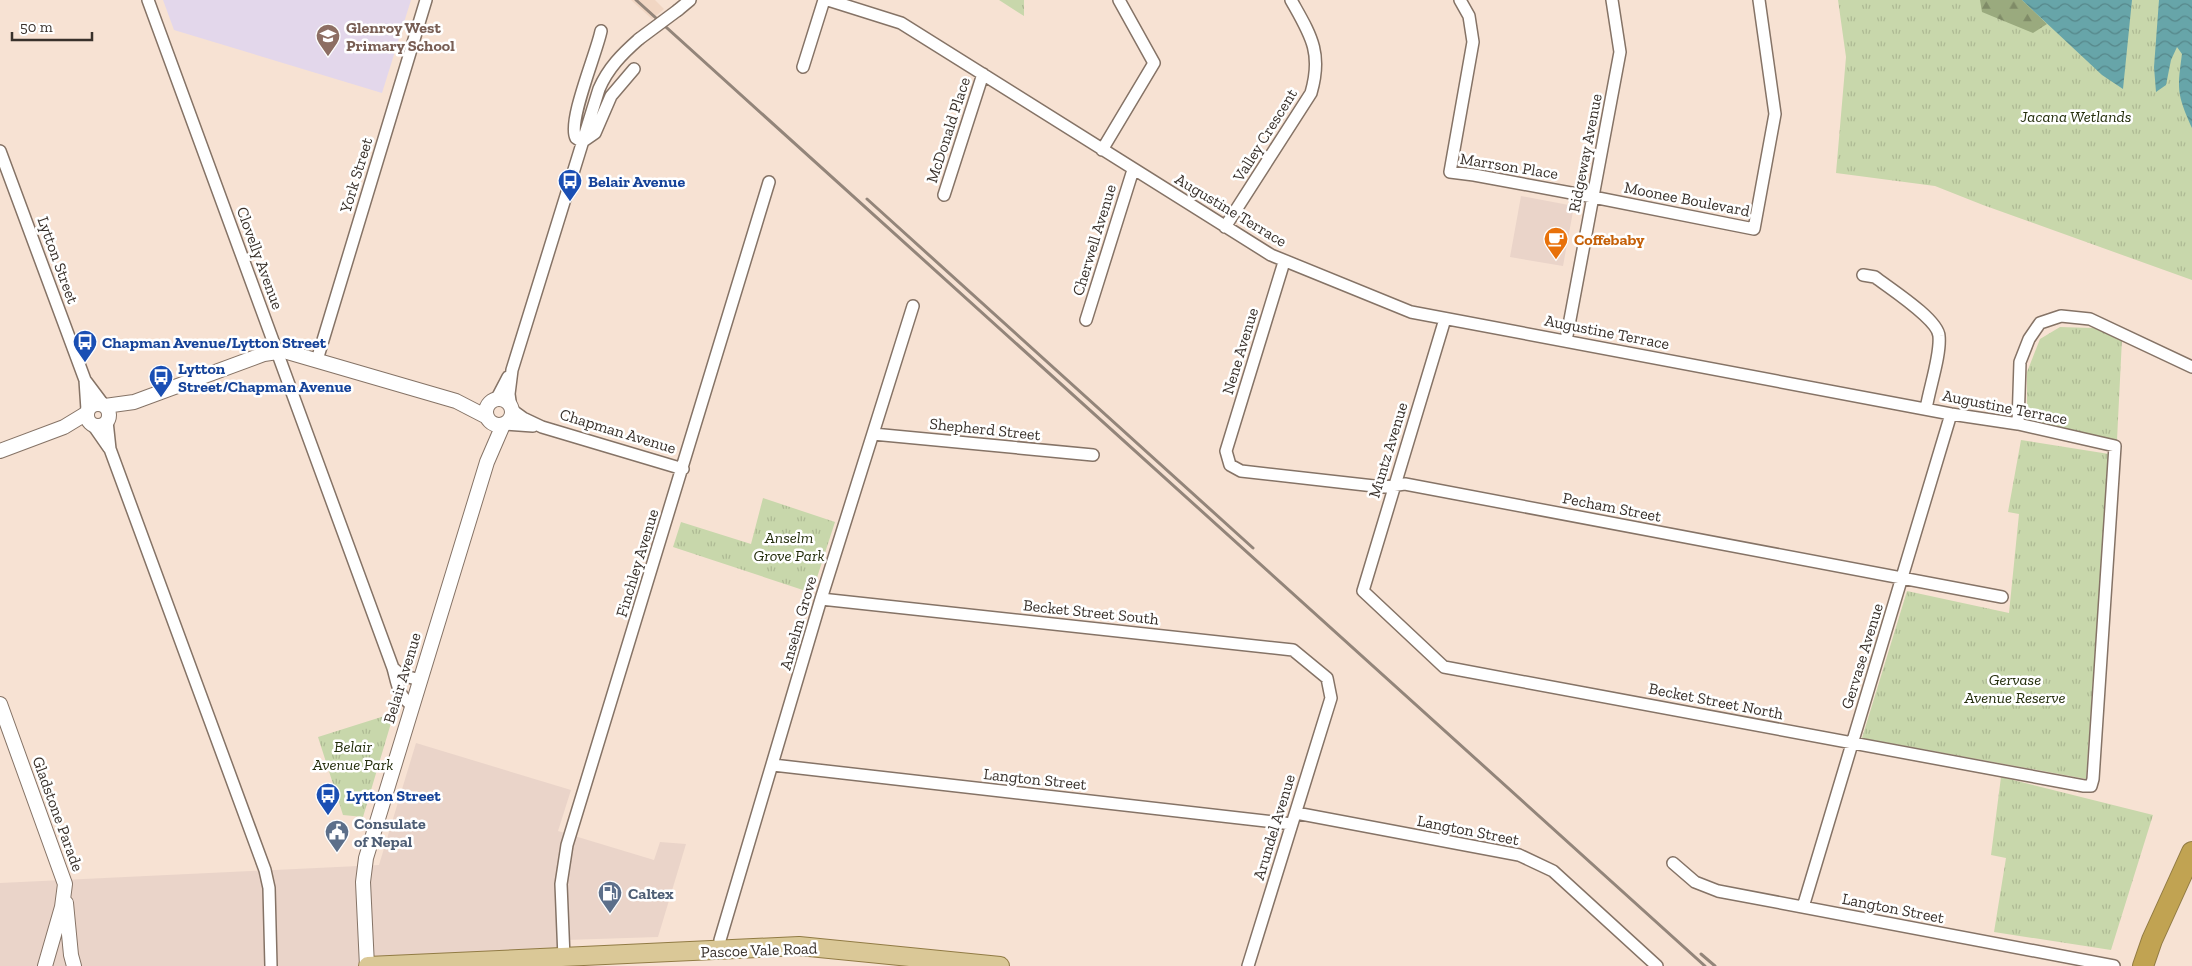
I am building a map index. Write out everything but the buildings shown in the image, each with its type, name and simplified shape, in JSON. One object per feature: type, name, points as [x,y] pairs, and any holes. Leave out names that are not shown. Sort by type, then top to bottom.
[{"type":"highway","points":[[2143,966],[2152,940],[2192,852]]},
{"type":"main road","name":"Pascoe Vale Road","points":[[368,966],[799,946],[1000,966]]},
{"type":"street","name":"Clovelly Avenue","points":[[148,0],[394,668],[401,695],[404,700],[412,705]]},
{"type":"street","name":"York Street","points":[[317,360],[426,0]]},
{"type":"street","points":[[496,422],[510,418],[509,394],[512,370],[603,79],[617,59],[690,0]]},
{"type":"street","points":[[802,67],[826,0]]},
{"type":"street","name":"Augustine Terrace","points":[[826,0],[842,2],[901,23],[1225,227],[1284,262],[1411,312],[1951,414],[2018,424],[2115,446],[2094,779],[2091,786]]},
{"type":"street","points":[[1102,150],[1154,63],[1119,0]]},
{"type":"street","name":"Valley Crescent","points":[[1225,227],[1310,93],[1316,75],[1315,52],[1310,34],[1291,0]]},
{"type":"street","name":"Marrson Place","points":[[1460,0],[1469,16],[1473,42],[1450,172],[1593,197]]},
{"type":"street","name":"Ridgeway Avenue","points":[[1566,341],[1620,52],[1612,0]]},
{"type":"street","name":"Moonee Boulevard","points":[[1593,197],[1754,229],[1775,114],[1759,0]]},
{"type":"street","points":[[582,142],[574,135],[574,125],[601,31]]},
{"type":"street","points":[[582,142],[595,132],[610,96],[634,69]]},
{"type":"street","name":"McDonald Place","points":[[944,195],[983,74]]},
{"type":"street","name":"Lytton Street","points":[[0,151],[85,380],[106,413],[110,449],[265,870],[269,888],[271,966]]},
{"type":"street","name":"Cherwell Avenue","points":[[1086,320],[1134,170]]},
{"type":"street","name":"Finchley Avenue","points":[[564,958],[561,884],[567,845],[769,182]]},
{"type":"street","name":"Nene Avenue","points":[[1226,451],[1284,262]]},
{"type":"street","points":[[1863,275],[1874,276],[1931,321],[1940,335],[1926,409]]},
{"type":"street","name":"Anselm Grove","points":[[721,950],[720,940],[821,599],[913,306]]},
{"type":"street","points":[[2018,424],[2020,362],[2029,339],[2040,323],[2061,316],[2090,319],[2192,367]]},
{"type":"street","name":"Muntz Avenue","points":[[1363,590],[1445,318]]},
{"type":"street","points":[[89,418],[100,426],[106,413],[277,351],[292,352],[456,401],[496,422],[542,427]]},
{"type":"street","points":[[496,422],[486,409],[494,401],[512,370]]},
{"type":"street","name":"Lytton Street","points":[[85,380],[89,418],[110,449]]},
{"type":"street","points":[[456,401],[504,400],[511,409],[523,418],[542,427]]},
{"type":"street","points":[[0,451],[89,418],[95,404],[106,413]]},
{"type":"street","name":"Gervase Avenue","points":[[1804,907],[1951,414]]},
{"type":"street","name":"Belair Avenue","points":[[368,966],[362,882],[364,869],[487,462],[491,431],[496,422]]},
{"type":"street","name":"Chapman Avenue","points":[[542,427],[682,469]]},
{"type":"street","name":"Shepherd Street","points":[[873,434],[1093,456]]},
{"type":"street","name":"Pecham Street","points":[[1226,451],[1230,465],[1241,472],[1383,487],[1401,484],[1415,486],[2002,597]]},
{"type":"street","name":"Becket Street North","points":[[1363,590],[1444,667],[2091,786]]},
{"type":"street","name":"Becket Street South","points":[[821,599],[1293,650],[1327,678],[1331,698]]},
{"type":"street","points":[[394,668],[401,675],[420,680]]},
{"type":"street","name":"Arundel Avenue","points":[[1248,966],[1331,698]]},
{"type":"street","name":"Gladstone Parade","points":[[0,704],[63,876],[65,892],[46,966]]},
{"type":"street","name":"Langton Street","points":[[773,765],[1294,819],[1519,855],[1553,871],[1657,966]]},
{"type":"street","name":"Langton Street","points":[[1674,863],[1701,886],[2114,966]]},
{"type":"street","points":[[65,892],[71,955],[74,966]]},
{"type":"shaded area","name":"Glenroy West Primary School","points":[[163,0],[411,0],[382,93],[174,30]]},
{"type":"shaded area","points":[[631,0],[655,0],[664,9],[652,19]]},
{"type":"shaded area","points":[[1521,196],[1574,206],[1563,266],[1510,257]]},
{"type":"shaded area","points":[[416,743],[571,790],[558,831],[654,860],[660,842],[686,844],[658,937],[565,940],[567,966],[0,966],[0,883],[379,865]]},
{"type":"green space","points":[[999,0],[1024,0],[1024,16]]},
{"type":"green space","name":"Jacana Wetlands","points":[[1838,0],[2192,0],[2192,280],[1935,186],[1836,173],[1846,57]]},
{"type":"green space","points":[[1980,0],[2022,0],[2047,24],[2033,33],[1982,12]]},
{"type":"green space","points":[[2060,327],[2093,328],[2122,339],[2117,440],[2027,421],[2027,372],[2040,339]]},
{"type":"green space","name":"Gervase Avenue Reserve","points":[[2021,440],[2109,454],[2086,779],[1862,738],[1907,591],[2009,613],[2019,514],[2008,512]]},
{"type":"green space","name":"Anselm Grove Park","points":[[763,498],[835,522],[812,593],[673,547],[681,522],[751,544]]},
{"type":"green space","name":"Belair Avenue Park","points":[[394,713],[363,817],[343,815],[318,737]]},
{"type":"green space","points":[[2001,777],[2153,815],[2111,950],[1994,932],[2006,858],[1991,855]]},
{"type":"water","points":[[2022,0],[2132,0],[2123,89],[2102,75]]},
{"type":"water","points":[[2159,0],[2192,0],[2192,128],[2181,99],[2179,76],[2182,54],[2177,47],[2171,60],[2166,85],[2156,92],[2154,67]]},
{"type":"railway","points":[[636,0],[1705,966]]},
{"type":"railway","points":[[867,199],[1253,548]]},
{"type":"railway","points":[[1701,954],[1715,966]]},
{"type":"place","name":"Glenroy West Primary School","points":[[328,57]]},
{"type":"place","name":"Belair Avenue","points":[[570,202]]},
{"type":"place","name":"Coffebaby","points":[[1556,260]]},
{"type":"place","name":"Chapman Avenue/Lytton Street","points":[[85,363]]},
{"type":"place","name":"Lytton Street/Chapman Avenue","points":[[161,398]]},
{"type":"place","name":"Lytton Street","points":[[328,816]]},
{"type":"place","name":"Consulate of Nepal","points":[[337,853]]},
{"type":"place","name":"Caltex","points":[[610,914]]}]
